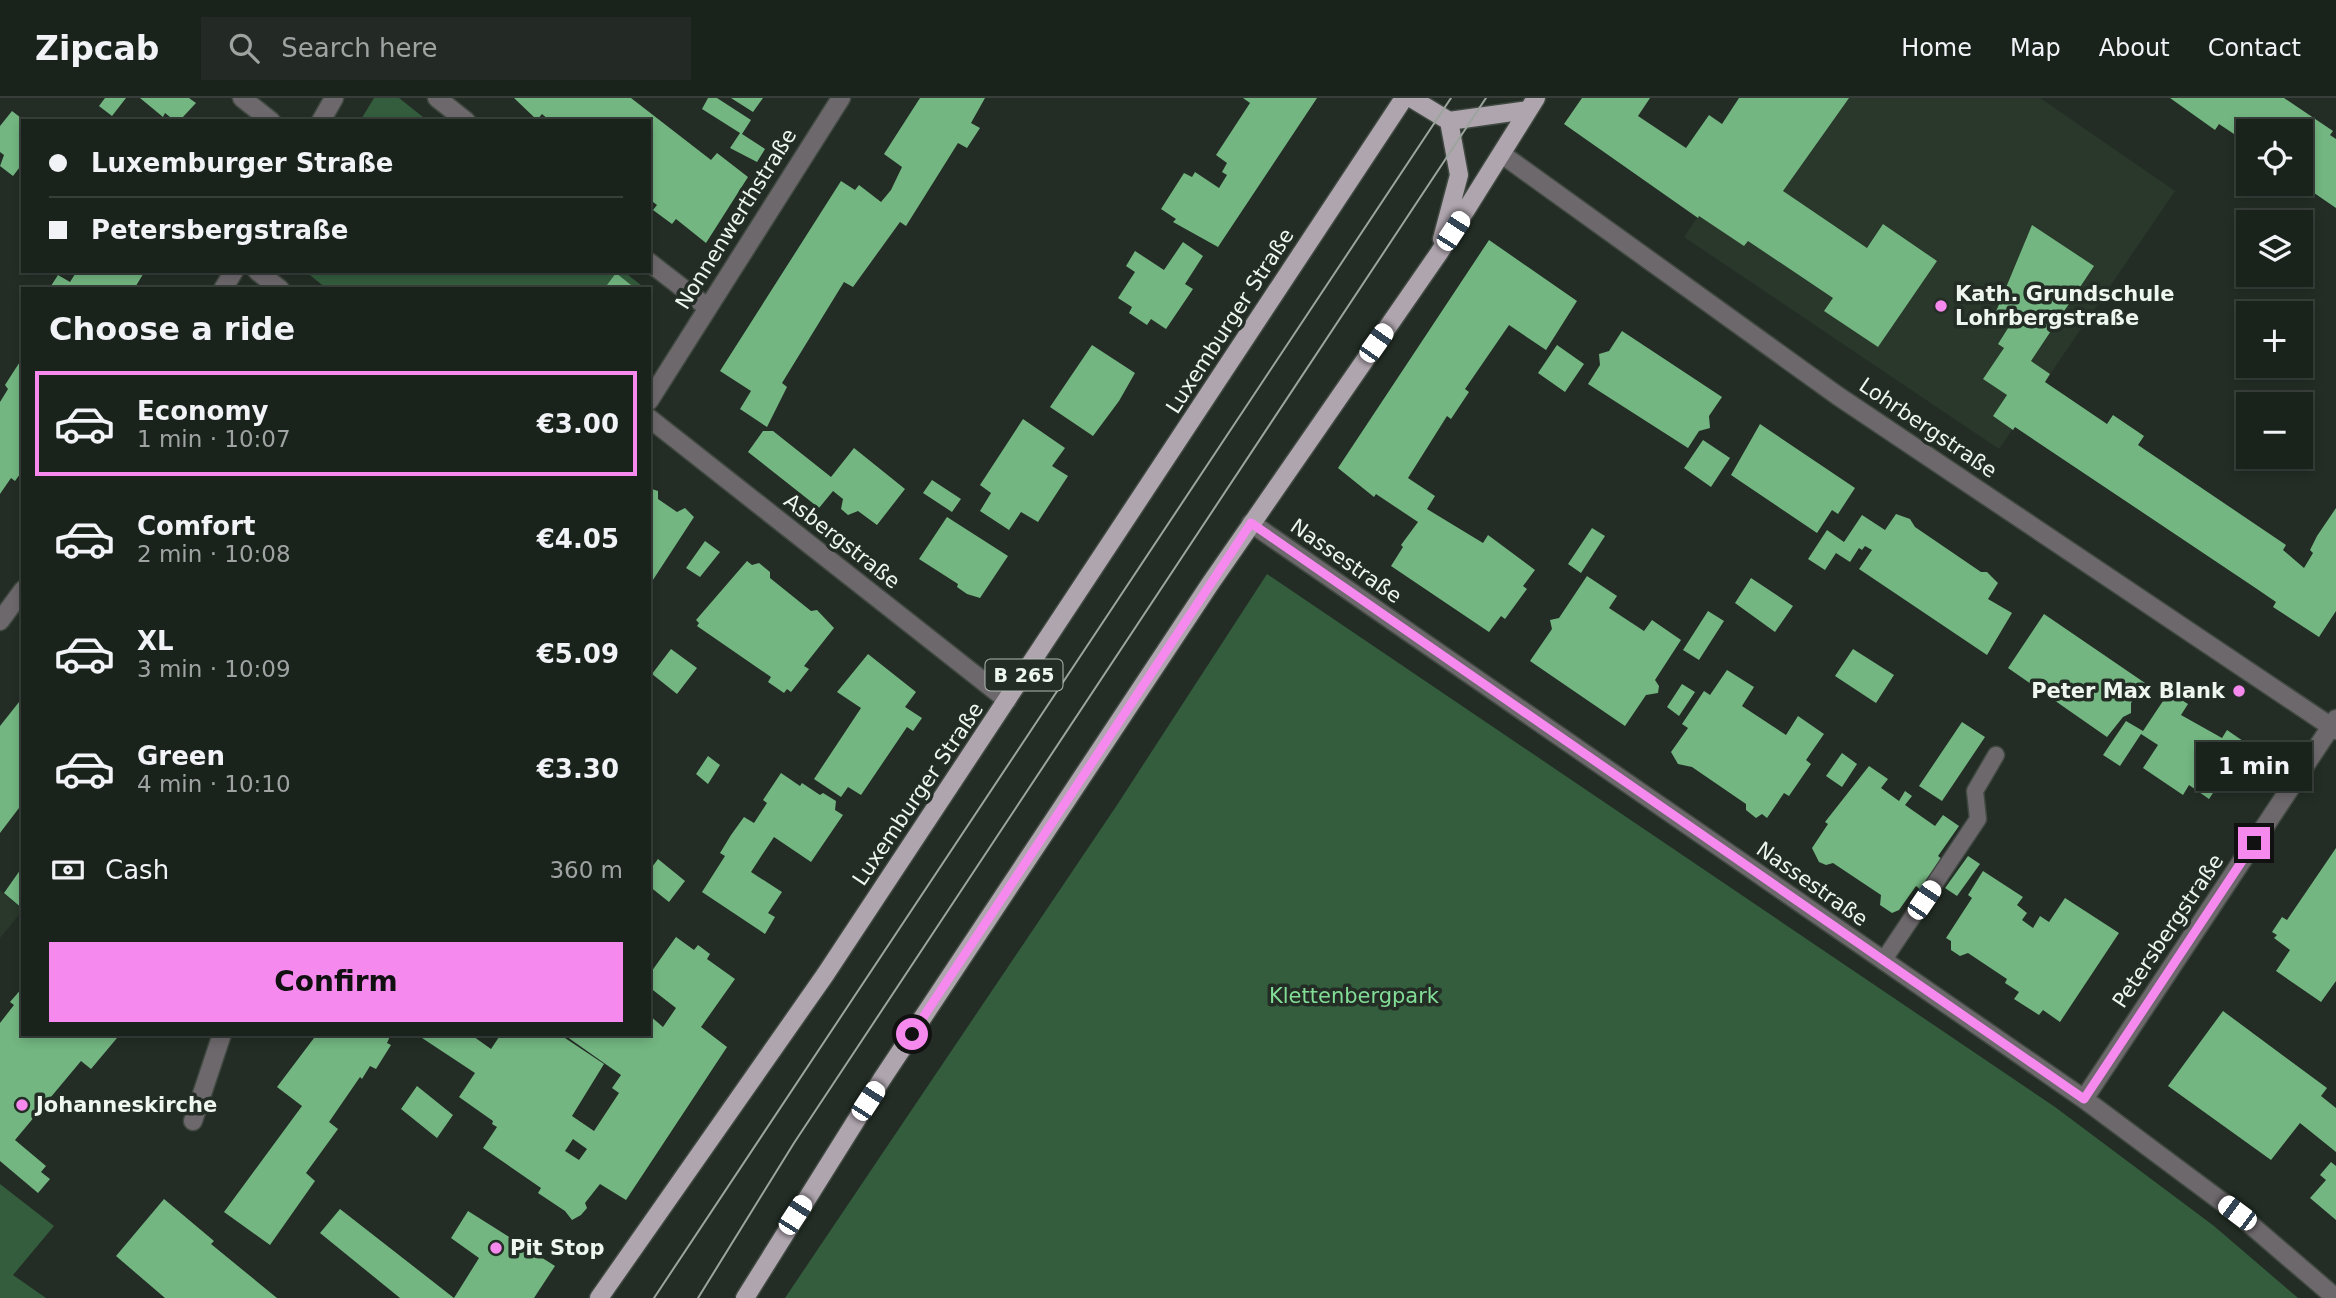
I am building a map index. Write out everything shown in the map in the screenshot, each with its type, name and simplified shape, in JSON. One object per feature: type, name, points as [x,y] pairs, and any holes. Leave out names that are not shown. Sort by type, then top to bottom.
[{"type":"main road","name":"Luxemburger Straße","points":[[599,1298],[825,975],[1404,98]]},
{"type":"main road","points":[[1411,98],[1449,121],[1532,104]]},
{"type":"main road","points":[[745,1298],[882,1079],[1251,523],[1438,253],[1503,155],[1532,104]]},
{"type":"main road","points":[[1438,253],[1459,175],[1449,121]]},
{"type":"street","points":[[242,98],[268,119]]},
{"type":"street","points":[[322,119],[334,98]]},
{"type":"street","points":[[437,98],[463,119]]},
{"type":"street","name":"Nonnenwerthstraße","points":[[651,398],[841,98]]},
{"type":"street","name":"Lohrbergstraße","points":[[1503,155],[1838,396],[2334,725]]},
{"type":"street","points":[[651,264],[707,307]]},
{"type":"street","points":[[260,273],[277,287]]},
{"type":"street","name":"Asbergstraße","points":[[651,420],[1007,700]]},
{"type":"street","name":"Nassestraße","points":[[1251,523],[2084,1099],[2237,1213],[2336,1298]]},
{"type":"street","points":[[0,621],[21,593]]},
{"type":"street","name":"Petersbergstraße","points":[[2084,1099],[2334,725]]},
{"type":"street","points":[[193,1121],[221,1036]]},
{"type":"lane","points":[[1883,961],[1978,819],[1975,791],[1996,755]]},
{"type":"shaded area","name":"Kath. Grundschule Lohrbergstraße","points":[[1779,98],[2040,98],[2175,191],[1999,449],[1684,237]]},
{"type":"shaded area","points":[[0,890],[21,908],[21,912],[0,938]]},
{"type":"green space","points":[[374,98],[399,98],[425,119],[361,119]]},
{"type":"green space","points":[[307,273],[626,273],[643,287],[325,287]]},
{"type":"green space","name":"Klettenbergpark","points":[[1267,574],[2055,1107],[2214,1226],[2298,1298],[785,1298],[1117,805]]},
{"type":"green space","points":[[0,1184],[54,1226],[13,1275],[46,1298],[0,1298]]},
{"type":"building","points":[[105,98],[126,98],[112,116],[99,106]]},
{"type":"building","points":[[140,98],[189,98],[196,103],[183,119],[172,119],[165,113],[163,117]]},
{"type":"building","points":[[514,98],[631,98],[711,160],[717,153],[748,177],[706,243],[676,219],[672,224],[653,210],[657,205],[651,200],[651,119],[548,119],[542,114],[536,119]]},
{"type":"building","points":[[708,98],[717,98],[751,120],[742,134],[765,149],[757,162],[730,148],[740,133],[702,109]]},
{"type":"building","points":[[731,98],[763,98],[753,112]]},
{"type":"building","points":[[920,98],[985,98],[971,123],[980,128],[967,148],[958,143],[906,226],[900,222],[853,287],[844,282],[782,383],[787,387],[767,427],[740,409],[751,391],[720,371],[841,181],[855,190],[859,185],[881,202],[891,190],[902,167],[884,154]]},
{"type":"building","points":[[1243,98],[1317,98],[1218,247],[1173,222],[1176,219],[1161,209],[1184,173],[1192,177],[1195,172],[1219,188],[1227,175],[1222,172],[1227,163],[1216,155],[1250,103]]},
{"type":"building","points":[[1582,98],[1650,98],[1638,116],[1686,148],[1709,115],[1722,124],[1739,98],[1849,98],[1783,191],[1867,248],[1883,224],[1937,261],[1878,347],[1824,311],[1833,298],[1748,241],[1744,246],[1699,216],[1698,218],[1564,124]]},
{"type":"building","points":[[2170,98],[2284,98],[2333,131],[2330,135],[2336,139],[2336,208],[2313,192],[2313,119],[2236,119],[2236,135],[2219,124],[2215,130]]},
{"type":"building","points":[[12,111],[22,119],[21,166],[13,176],[0,166],[4,155],[0,152],[0,126]]},
{"type":"building","points":[[2032,225],[2094,266],[2031,361],[2050,374],[2045,382],[2107,424],[2113,415],[2144,436],[2138,445],[2286,545],[2283,550],[2304,568],[2313,553],[2310,550],[2317,536],[2336,508],[2336,611],[2319,637],[2273,607],[2276,602],[2257,589],[2015,427],[2013,430],[1993,416],[2007,395],[1983,379],[2004,348],[1998,344],[2010,325],[1995,314]]},
{"type":"building","points":[[1489,240],[1577,301],[1546,350],[1509,325],[1465,389],[1469,392],[1451,419],[1447,416],[1408,478],[1435,496],[1427,509],[1483,543],[1488,535],[1535,570],[1523,586],[1527,589],[1505,619],[1501,616],[1489,632],[1391,566],[1403,547],[1401,545],[1418,522],[1376,494],[1374,497],[1338,468]]},
{"type":"building","points":[[1183,242],[1203,256],[1185,284],[1193,289],[1166,329],[1151,319],[1147,325],[1129,313],[1132,307],[1118,298],[1135,272],[1126,266],[1135,251],[1164,270]]},
{"type":"building","points":[[76,273],[144,273],[135,287],[50,287],[58,275],[70,282]]},
{"type":"building","points":[[616,273],[634,287],[606,287]]},
{"type":"building","points":[[1622,331],[1722,397],[1709,416],[1710,428],[1699,431],[1688,448],[1588,384],[1600,365],[1599,354],[1609,351]]},
{"type":"building","points":[[1092,345],[1135,373],[1119,401],[1093,436],[1050,407]]},
{"type":"building","points":[[1557,345],[1584,364],[1565,392],[1538,373]]},
{"type":"building","points":[[21,360],[21,473],[15,481],[11,478],[0,494],[0,402],[8,389],[5,385]]},
{"type":"building","points":[[1023,419],[1065,448],[1052,466],[1068,476],[1038,522],[1021,512],[1009,530],[980,511],[991,493],[980,485]]},
{"type":"building","points":[[1760,424],[1855,488],[1838,514],[1832,510],[1817,533],[1731,475]]},
{"type":"building","points":[[763,431],[773,431],[831,477],[854,448],[905,489],[877,525],[858,511],[848,515],[841,509],[843,499],[833,491],[819,508],[748,452]]},
{"type":"building","points":[[1703,440],[1730,458],[1711,487],[1684,468]]},
{"type":"building","points":[[932,480],[961,499],[952,512],[923,493]]},
{"type":"building","points":[[651,489],[658,491],[658,499],[677,512],[685,508],[694,517],[651,583]]},
{"type":"building","points":[[1896,514],[1910,519],[1915,527],[1981,572],[1987,572],[1998,583],[1988,599],[2012,613],[1987,655],[1859,569],[1872,550],[1865,546],[1862,550],[1859,548],[1850,562],[1836,553],[1825,570],[1808,559],[1827,530],[1844,542],[1862,515],[1885,530]]},
{"type":"building","points":[[947,517],[1008,556],[980,598],[967,594],[957,587],[958,584],[919,559]]},
{"type":"building","points":[[1592,528],[1605,536],[1581,573],[1568,564]]},
{"type":"building","points":[[705,541],[720,552],[700,577],[686,568]]},
{"type":"building","points":[[747,561],[752,565],[759,563],[770,572],[770,578],[811,611],[817,610],[834,628],[804,666],[809,669],[791,692],[787,689],[784,693],[768,682],[771,677],[697,626],[699,623],[696,620]]},
{"type":"building","points":[[1587,576],[1617,596],[1609,608],[1644,631],[1652,620],[1681,640],[1655,680],[1659,686],[1658,693],[1646,695],[1625,726],[1530,661],[1552,629],[1550,620],[1559,618]]},
{"type":"building","points":[[1751,578],[1793,606],[1775,632],[1735,603]]},
{"type":"building","points":[[1708,611],[1724,621],[1699,660],[1683,650]]},
{"type":"building","points":[[2044,614],[2145,683],[2131,703],[2131,713],[2123,717],[2107,737],[2008,668]]},
{"type":"building","points":[[671,649],[697,668],[677,694],[652,674]]},
{"type":"building","points":[[1853,649],[1894,675],[1876,703],[1835,676]]},
{"type":"building","points":[[868,654],[916,692],[905,707],[922,718],[913,731],[907,727],[861,795],[848,787],[841,797],[814,779],[861,708],[837,692]]},
{"type":"building","points":[[1727,670],[1754,687],[1742,706],[1786,735],[1798,716],[1824,734],[1806,760],[1811,764],[1789,796],[1784,793],[1767,818],[1762,814],[1756,818],[1746,810],[1746,804],[1692,767],[1678,764],[1671,752],[1688,728],[1682,724],[1704,691],[1710,695]]},
{"type":"building","points":[[1682,684],[1695,692],[1679,716],[1667,707]]},
{"type":"building","points":[[2169,692],[2188,704],[2181,715],[2222,738],[2227,730],[2243,741],[2238,748],[2241,751],[2209,799],[2189,785],[2183,795],[2143,768],[2158,745],[2141,734],[2120,766],[2103,755],[2126,721],[2143,731]]},
{"type":"building","points":[[21,700],[21,809],[19,808],[0,833],[0,726]]},
{"type":"building","points":[[1962,722],[1985,737],[1942,801],[1919,786]]},
{"type":"building","points":[[1842,753],[1857,764],[1842,787],[1826,776]]},
{"type":"building","points":[[708,756],[720,765],[708,784],[696,774]]},
{"type":"building","points":[[1869,766],[1888,779],[1881,788],[1899,801],[1905,791],[1912,796],[1905,805],[1935,826],[1943,815],[1959,826],[1938,856],[1943,860],[1921,890],[1916,886],[1899,910],[1892,913],[1880,905],[1881,895],[1833,863],[1826,865],[1819,862],[1812,848],[1828,824],[1825,822]]},
{"type":"building","points":[[781,773],[800,786],[802,783],[820,795],[823,793],[836,801],[835,810],[843,815],[811,862],[774,837],[762,855],[751,872],[782,892],[768,913],[775,917],[765,934],[702,892],[725,856],[720,853],[731,835],[744,817],[754,823],[767,803],[763,800]]},
{"type":"building","points":[[2336,848],[2336,981],[2321,1002],[2276,971],[2290,950],[2274,938],[2277,935],[2272,932],[2282,917],[2287,920]]},
{"type":"building","points":[[1968,856],[1980,864],[1957,896],[1945,888]]},
{"type":"building","points":[[658,859],[685,881],[669,902],[651,888],[651,868]]},
{"type":"building","points":[[21,869],[21,907],[4,893]]},
{"type":"building","points":[[1983,871],[2023,897],[2017,905],[2027,913],[2022,920],[2033,928],[2040,916],[2049,922],[2065,898],[2119,933],[2060,1022],[2043,1010],[2039,1015],[2014,999],[2019,992],[2005,983],[2007,979],[1968,953],[1960,956],[1951,950],[1951,941],[1946,938],[1972,898],[1968,895]]},
{"type":"building","points":[[676,937],[694,950],[698,945],[710,954],[707,959],[735,979],[701,1027],[727,1047],[626,1200],[600,1184],[585,1203],[587,1208],[572,1220],[565,1211],[538,1193],[541,1188],[483,1148],[497,1127],[492,1124],[493,1121],[459,1097],[475,1073],[419,1036],[473,1036],[491,1049],[500,1036],[562,1036],[604,1064],[572,1116],[594,1131],[619,1093],[612,1088],[621,1075],[566,1036],[651,1036],[651,1017],[663,1027],[676,1008],[651,989],[651,972]],"holes":[[[573,1139],[587,1149],[579,1160],[565,1151]]]},
{"type":"building","name":"Johanneskirche","points":[[21,989],[21,1036],[117,1038],[91,1069],[81,1061],[15,1140],[46,1166],[41,1172],[50,1179],[38,1193],[0,1161],[0,1023],[14,1005],[10,1002]]},
{"type":"building","points":[[2223,1011],[2327,1088],[2321,1096],[2336,1108],[2336,1152],[2300,1123],[2271,1160],[2168,1086]]},
{"type":"building","points":[[315,1036],[390,1036],[387,1043],[391,1045],[376,1069],[370,1066],[362,1079],[360,1077],[329,1122],[338,1129],[306,1173],[315,1181],[270,1245],[224,1212],[302,1106],[277,1087]]},
{"type":"building","points":[[417,1086],[453,1115],[437,1138],[401,1109]]},
{"type":"building","points":[[2331,1162],[2336,1166],[2336,1220],[2310,1198],[2326,1180],[2320,1175]]},
{"type":"building","points":[[164,1199],[214,1241],[211,1244],[277,1298],[165,1298],[116,1256]]},
{"type":"building","points":[[340,1209],[454,1298],[400,1298],[320,1233]]},
{"type":"building","name":"Pit Stop","points":[[468,1211],[555,1266],[534,1298],[454,1298],[479,1258],[451,1238]]},
{"type":"tram line","points":[[654,1298],[1451,98]]},
{"type":"tram line","points":[[698,1298],[794,1143],[1486,98]]},
{"type":"place","name":"Kath. Grundschule Lohrbergstraße","points":[[1941,306]]},
{"type":"place","name":"Peter Max Blank","points":[[2239,691]]},
{"type":"place","name":"Johanneskirche","points":[[22,1105]]},
{"type":"place","name":"Pit Stop","points":[[496,1248]]},
{"type":"route","points":[[912,1034],[1251,523],[2084,1099],[2254,843]]}]
